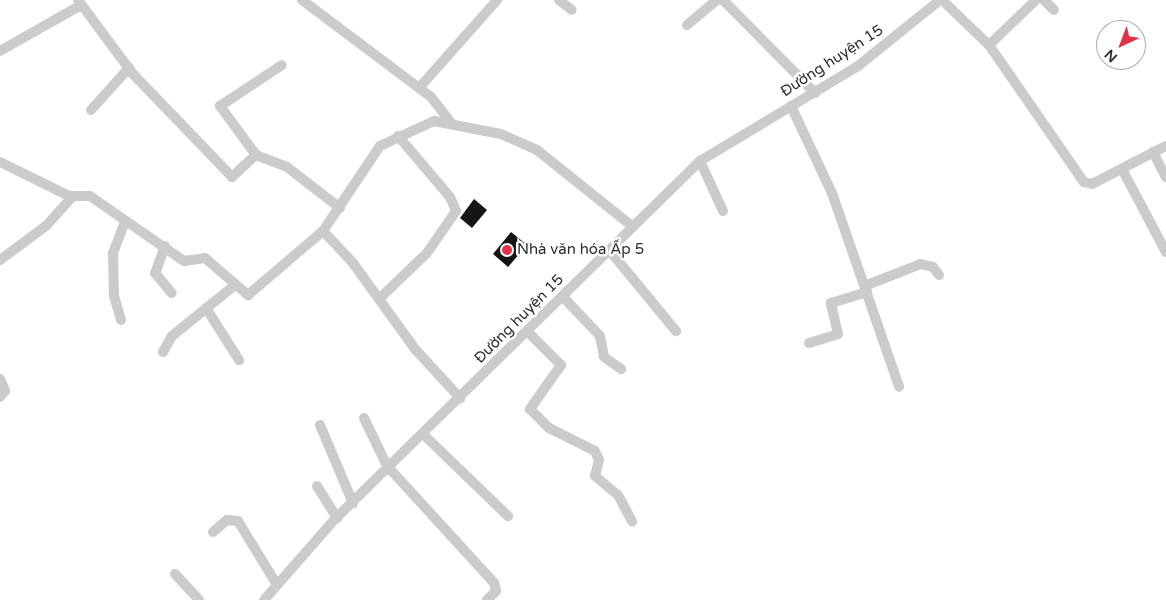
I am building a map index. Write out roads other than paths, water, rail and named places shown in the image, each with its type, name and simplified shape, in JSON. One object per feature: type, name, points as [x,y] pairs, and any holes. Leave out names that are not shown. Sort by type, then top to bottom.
[{"type":"street","points":[[302,0],[419,88],[451,123]]},
{"type":"street","points":[[559,0],[572,10]]},
{"type":"street","points":[[686,25],[717,0]]},
{"type":"street","points":[[723,0],[815,92]]},
{"type":"street","points":[[941,0],[989,45],[1084,182],[1092,184],[1166,146]]},
{"type":"street","name":"Đường huyện 15","points":[[264,600],[337,518],[390,469],[700,161],[815,92],[899,36],[941,0]]},
{"type":"street","points":[[989,45],[1036,0]]},
{"type":"street","points":[[1044,0],[1054,10]]},
{"type":"street","points":[[419,88],[495,1]]},
{"type":"street","points":[[0,51],[79,2],[129,68],[232,177],[256,155]]},
{"type":"street","points":[[282,65],[220,106],[256,155],[287,167],[340,208]]},
{"type":"street","points":[[91,110],[129,68]]},
{"type":"street","points":[[791,106],[832,193],[867,288],[898,387]]},
{"type":"street","points":[[0,162],[73,196],[90,196],[165,246],[184,261],[205,258],[235,285],[251,295],[323,231],[340,208],[372,155],[398,136],[428,122],[451,123],[501,134],[537,150],[633,227]]},
{"type":"street","points":[[379,300],[428,253],[456,211],[450,197],[398,136]]},
{"type":"street","points":[[1153,152],[1166,177]]},
{"type":"street","points":[[700,161],[723,211]]},
{"type":"street","points":[[1122,169],[1166,252]]},
{"type":"street","points":[[0,260],[46,226],[73,196]]},
{"type":"street","points":[[121,320],[114,295],[113,253],[125,221]]},
{"type":"street","points":[[323,231],[379,300],[415,349],[460,398]]},
{"type":"street","points":[[165,246],[155,273],[172,293]]},
{"type":"street","points":[[610,251],[676,331]]},
{"type":"street","points":[[809,343],[838,334],[831,303],[921,264],[933,267],[939,275]]},
{"type":"street","points":[[163,352],[172,336],[235,285]]},
{"type":"street","points":[[563,297],[600,336],[604,357],[621,369]]},
{"type":"street","points":[[206,308],[239,360]]},
{"type":"street","points":[[528,332],[560,365],[530,409],[550,428],[595,450],[599,460],[595,476],[614,490],[632,521]]},
{"type":"street","points":[[0,379],[4,391],[0,397]]},
{"type":"street","points":[[364,418],[390,469],[494,583],[496,591],[487,600]]},
{"type":"street","points":[[320,425],[353,503]]},
{"type":"street","points":[[424,435],[508,516]]},
{"type":"street","points":[[317,486],[337,518]]},
{"type":"street","points":[[213,532],[227,520],[238,521],[277,585]]},
{"type":"street","points":[[176,574],[199,600]]},
{"type":"place","name":"Nhà văn hóa Ấp 5","points":[[507,250]]}]
